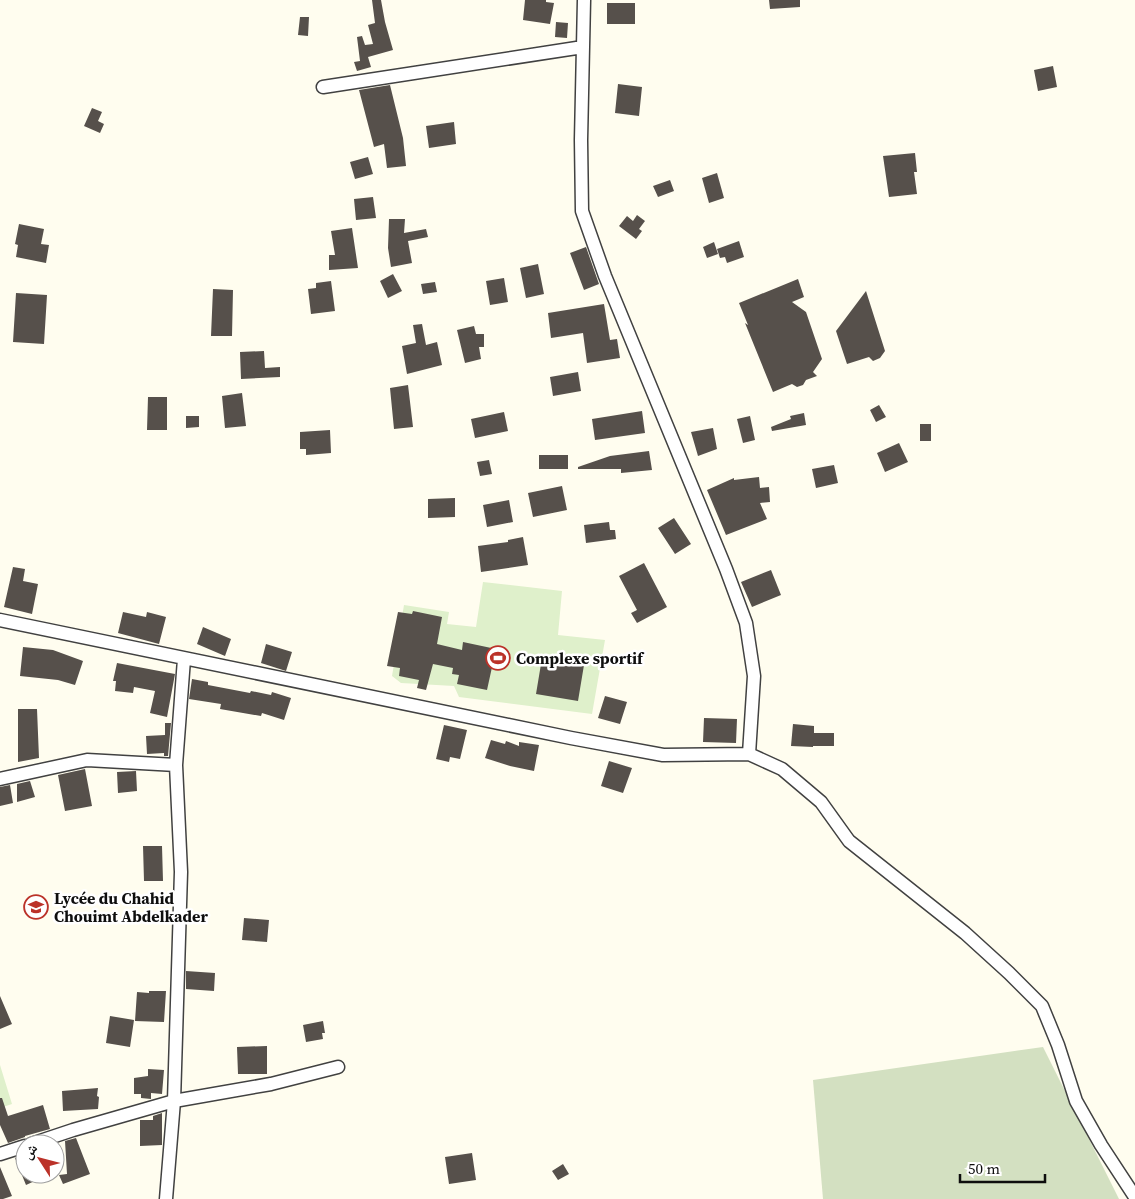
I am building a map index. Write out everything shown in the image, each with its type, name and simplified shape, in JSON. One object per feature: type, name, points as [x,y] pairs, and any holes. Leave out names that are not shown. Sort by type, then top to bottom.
[{"type":"street","points":[[584,0],[582,211],[605,276],[726,569],[746,623],[754,676],[749,754]]},
{"type":"street","points":[[323,87],[583,47]]},
{"type":"street","points":[[0,620],[570,738],[663,755],[749,754],[782,769],[821,802],[849,840],[965,933],[1042,1006],[1058,1045],[1076,1100],[1101,1145],[1135,1198]]},
{"type":"street","points":[[166,1199],[174,1101],[181,872],[176,766],[184,659]]},
{"type":"street","points":[[0,779],[87,760],[176,766]]},
{"type":"street","points":[[61,1134],[174,1101],[271,1084],[338,1067]]},
{"type":"street","points":[[0,1154],[15,1149]]},
{"type":"green space","name":"Complexe sportif","points":[[483,582],[562,591],[558,635],[605,640],[592,714],[459,697],[454,686],[401,683],[392,676],[404,605],[449,612],[447,624],[476,627]]},
{"type":"green space","points":[[1043,1047],[1119,1199],[823,1199],[813,1080]]},
{"type":"green space","points":[[0,1065],[12,1104],[0,1108]]},
{"type":"building","points":[[372,0],[381,0],[393,50],[368,57],[371,67],[357,71],[354,62],[360,61],[357,37],[362,36],[365,45],[373,44],[368,25],[375,23]]},
{"type":"building","points":[[525,0],[546,0],[546,2],[554,3],[550,24],[523,20]]},
{"type":"building","points":[[769,0],[800,0],[800,7],[770,9]]},
{"type":"building","points":[[607,3],[635,3],[635,24],[607,24]]},
{"type":"building","points":[[300,17],[309,17],[308,36],[298,35]]},
{"type":"building","points":[[556,22],[568,23],[567,38],[555,37]]},
{"type":"building","points":[[1053,66],[1057,87],[1038,91],[1034,70]]},
{"type":"building","points":[[618,84],[642,87],[639,116],[615,113]]},
{"type":"building","points":[[390,85],[403,138],[406,166],[387,168],[384,144],[374,147],[359,90]]},
{"type":"building","points":[[92,108],[102,112],[98,121],[104,124],[100,133],[84,126]]},
{"type":"building","points":[[454,122],[456,144],[429,148],[426,126]]},
{"type":"building","points":[[915,153],[917,172],[914,172],[917,194],[889,197],[883,156]]},
{"type":"building","points":[[368,157],[373,174],[355,179],[350,162]]},
{"type":"building","points":[[717,173],[724,198],[709,203],[702,178]]},
{"type":"building","points":[[670,180],[674,191],[658,197],[653,186]]},
{"type":"building","points":[[373,197],[376,218],[356,220],[354,199]]},
{"type":"building","points":[[637,215],[645,221],[639,229],[642,231],[636,239],[619,226],[627,216],[633,221]]},
{"type":"building","points":[[389,219],[405,219],[404,233],[426,229],[428,237],[408,241],[412,263],[391,267],[388,248]]},
{"type":"building","points":[[19,224],[44,229],[41,244],[49,245],[46,263],[16,257],[18,245],[15,244]]},
{"type":"building","points":[[352,228],[358,268],[329,270],[329,255],[335,255],[331,231]]},
{"type":"building","points":[[739,241],[744,257],[727,263],[725,257],[720,258],[717,249]]},
{"type":"building","points":[[714,242],[718,254],[707,258],[703,247]]},
{"type":"building","points":[[586,247],[599,284],[584,290],[570,253]]},
{"type":"building","points":[[538,264],[544,294],[526,298],[520,268]]},
{"type":"building","points":[[393,274],[402,291],[388,298],[380,281]]},
{"type":"building","points":[[504,278],[508,302],[490,305],[486,281]]},
{"type":"building","points":[[798,279],[804,297],[792,302],[806,312],[822,359],[813,372],[817,376],[806,380],[803,385],[797,387],[792,384],[773,392],[745,323],[748,325],[739,303]]},
{"type":"building","points":[[331,281],[335,311],[311,314],[308,289],[316,288],[316,283]]},
{"type":"building","points":[[435,282],[437,292],[423,294],[421,284]]},
{"type":"building","points":[[213,289],[233,290],[232,336],[211,336]]},
{"type":"building","points":[[866,291],[885,351],[880,358],[873,361],[869,357],[847,364],[836,331]]},
{"type":"building","points":[[16,293],[47,295],[44,344],[13,342]]},
{"type":"building","points":[[604,304],[610,340],[617,339],[620,358],[587,363],[583,333],[551,338],[548,313]]},
{"type":"building","points":[[422,324],[426,345],[437,342],[442,365],[407,374],[402,346],[416,343],[413,325]]},
{"type":"building","points":[[474,326],[476,334],[484,334],[484,347],[479,347],[481,359],[465,363],[457,330]]},
{"type":"building","points":[[264,351],[265,368],[280,367],[280,377],[241,379],[240,352]]},
{"type":"building","points":[[578,372],[581,391],[553,396],[550,377]]},
{"type":"building","points":[[408,385],[413,427],[394,429],[390,388]]},
{"type":"building","points":[[242,393],[246,426],[225,428],[222,396]]},
{"type":"building","points":[[148,397],[167,397],[167,430],[147,430]]},
{"type":"building","points":[[879,405],[886,417],[876,422],[870,410]]},
{"type":"building","points":[[642,411],[645,433],[595,440],[592,419]]},
{"type":"building","points":[[504,412],[508,431],[475,438],[471,419]]},
{"type":"building","points":[[804,413],[806,425],[772,431],[771,427],[791,419],[790,416]]},
{"type":"building","points":[[186,416],[199,416],[199,427],[186,428]]},
{"type":"building","points":[[750,416],[755,440],[743,443],[737,419]]},
{"type":"building","points":[[920,424],[931,424],[931,441],[920,441]]},
{"type":"building","points":[[713,428],[717,449],[698,456],[691,432]]},
{"type":"building","points":[[330,430],[331,453],[306,455],[306,449],[300,449],[300,432]]},
{"type":"building","points":[[899,443],[908,462],[885,472],[877,453]]},
{"type":"building","points":[[649,451],[652,470],[621,473],[621,469],[578,469],[578,467],[610,456]]},
{"type":"building","points":[[539,455],[568,455],[568,469],[539,469]]},
{"type":"building","points":[[489,460],[492,474],[480,476],[477,462]]},
{"type":"building","points":[[834,465],[838,483],[816,488],[812,469]]},
{"type":"building","points":[[759,477],[760,488],[769,487],[770,502],[760,503],[767,519],[726,535],[707,490],[734,478],[734,480]]},
{"type":"building","points":[[562,486],[567,510],[533,517],[528,493]]},
{"type":"building","points":[[455,498],[455,517],[428,518],[428,499]]},
{"type":"building","points":[[509,500],[513,522],[487,527],[483,505]]},
{"type":"building","points":[[674,518],[691,544],[675,554],[658,528]]},
{"type":"building","points":[[609,522],[610,530],[615,530],[616,539],[586,543],[584,525]]},
{"type":"building","points":[[523,537],[528,565],[481,572],[478,546],[508,542],[508,540]]},
{"type":"building","points":[[644,563],[667,607],[637,623],[631,613],[637,610],[619,576]]},
{"type":"building","points":[[13,567],[25,569],[23,581],[38,584],[32,614],[4,607]]},
{"type":"building","points":[[771,570],[781,595],[752,607],[741,582]]},
{"type":"building","points":[[413,611],[442,617],[437,644],[462,650],[463,642],[496,649],[487,690],[457,684],[459,675],[452,674],[453,668],[433,664],[426,690],[417,688],[419,680],[399,676],[400,668],[387,666],[398,612],[412,614]]},
{"type":"building","points":[[123,612],[146,617],[147,612],[166,617],[159,644],[118,633]]},
{"type":"building","points":[[203,627],[231,639],[225,656],[197,644]]},
{"type":"building","points":[[266,644],[292,652],[286,671],[261,663]]},
{"type":"building","points":[[23,647],[53,650],[83,661],[75,685],[58,680],[20,676]]},
{"type":"building","points":[[559,653],[572,655],[571,663],[584,665],[578,701],[536,694],[542,658],[557,660]]},
{"type":"building","points":[[117,663],[175,674],[167,717],[150,713],[155,691],[134,687],[133,693],[115,691],[116,681],[113,681]]},
{"type":"building","points":[[192,679],[208,682],[208,685],[250,693],[251,691],[271,695],[272,692],[291,698],[284,720],[262,713],[261,716],[220,709],[221,704],[189,699]]},
{"type":"building","points":[[605,696],[627,702],[620,724],[598,718]]},
{"type":"building","points":[[18,709],[37,709],[39,758],[18,762]]},
{"type":"building","points":[[704,718],[737,719],[736,743],[703,742]]},
{"type":"building","points":[[165,723],[171,723],[168,756],[164,756],[164,753],[147,754],[146,736],[165,735]]},
{"type":"building","points":[[793,724],[814,726],[814,733],[834,733],[834,746],[791,746]]},
{"type":"building","points":[[444,725],[467,730],[460,759],[450,757],[449,762],[436,759]]},
{"type":"building","points":[[491,740],[505,744],[506,741],[519,746],[519,742],[539,745],[534,771],[485,758]]},
{"type":"building","points":[[609,761],[632,768],[623,793],[601,786]]},
{"type":"building","points":[[85,769],[92,806],[65,811],[58,775]]},
{"type":"building","points":[[136,771],[137,791],[118,793],[117,772]]},
{"type":"building","points":[[30,781],[35,797],[17,802],[17,784]]},
{"type":"building","points":[[10,785],[13,803],[0,806],[0,787]]},
{"type":"building","points":[[143,846],[162,846],[163,881],[144,881]]},
{"type":"building","points":[[244,918],[269,920],[267,942],[242,940]]},
{"type":"building","points":[[186,971],[215,973],[214,991],[186,989]]},
{"type":"building","points":[[149,991],[166,991],[164,1022],[135,1021],[137,992],[149,993]]},
{"type":"building","points":[[0,996],[12,1024],[0,1029]]},
{"type":"building","points":[[110,1016],[134,1020],[130,1047],[106,1043]]},
{"type":"building","points":[[323,1021],[325,1033],[322,1033],[323,1039],[306,1042],[303,1025]]},
{"type":"building","points":[[267,1046],[267,1074],[238,1074],[237,1047]]},
{"type":"building","points":[[148,1069],[164,1070],[162,1094],[151,1093],[151,1099],[141,1098],[141,1094],[134,1094],[134,1078],[148,1076]]},
{"type":"building","points":[[98,1088],[98,1109],[63,1111],[62,1091]]},
{"type":"building","points":[[0,1098],[2,1098],[8,1116],[43,1105],[50,1129],[32,1134],[15,1134],[15,1141],[8,1143],[0,1125]]},
{"type":"building","points":[[162,1113],[162,1145],[140,1146],[140,1120],[153,1120],[153,1116]]},
{"type":"building","points":[[76,1138],[90,1174],[65,1183],[65,1174],[67,1174],[65,1141]]},
{"type":"building","points":[[472,1153],[476,1180],[449,1184],[445,1157]]},
{"type":"building","points":[[563,1164],[569,1174],[558,1180],[552,1171]]},
{"type":"building","points":[[0,1167],[12,1196],[3,1199],[0,1199]]},
{"type":"place","name":"Complexe sportif","points":[[498,658]]},
{"type":"place","name":"Lycée du Chahid Chouimt Abdelkader","points":[[36,907]]}]
